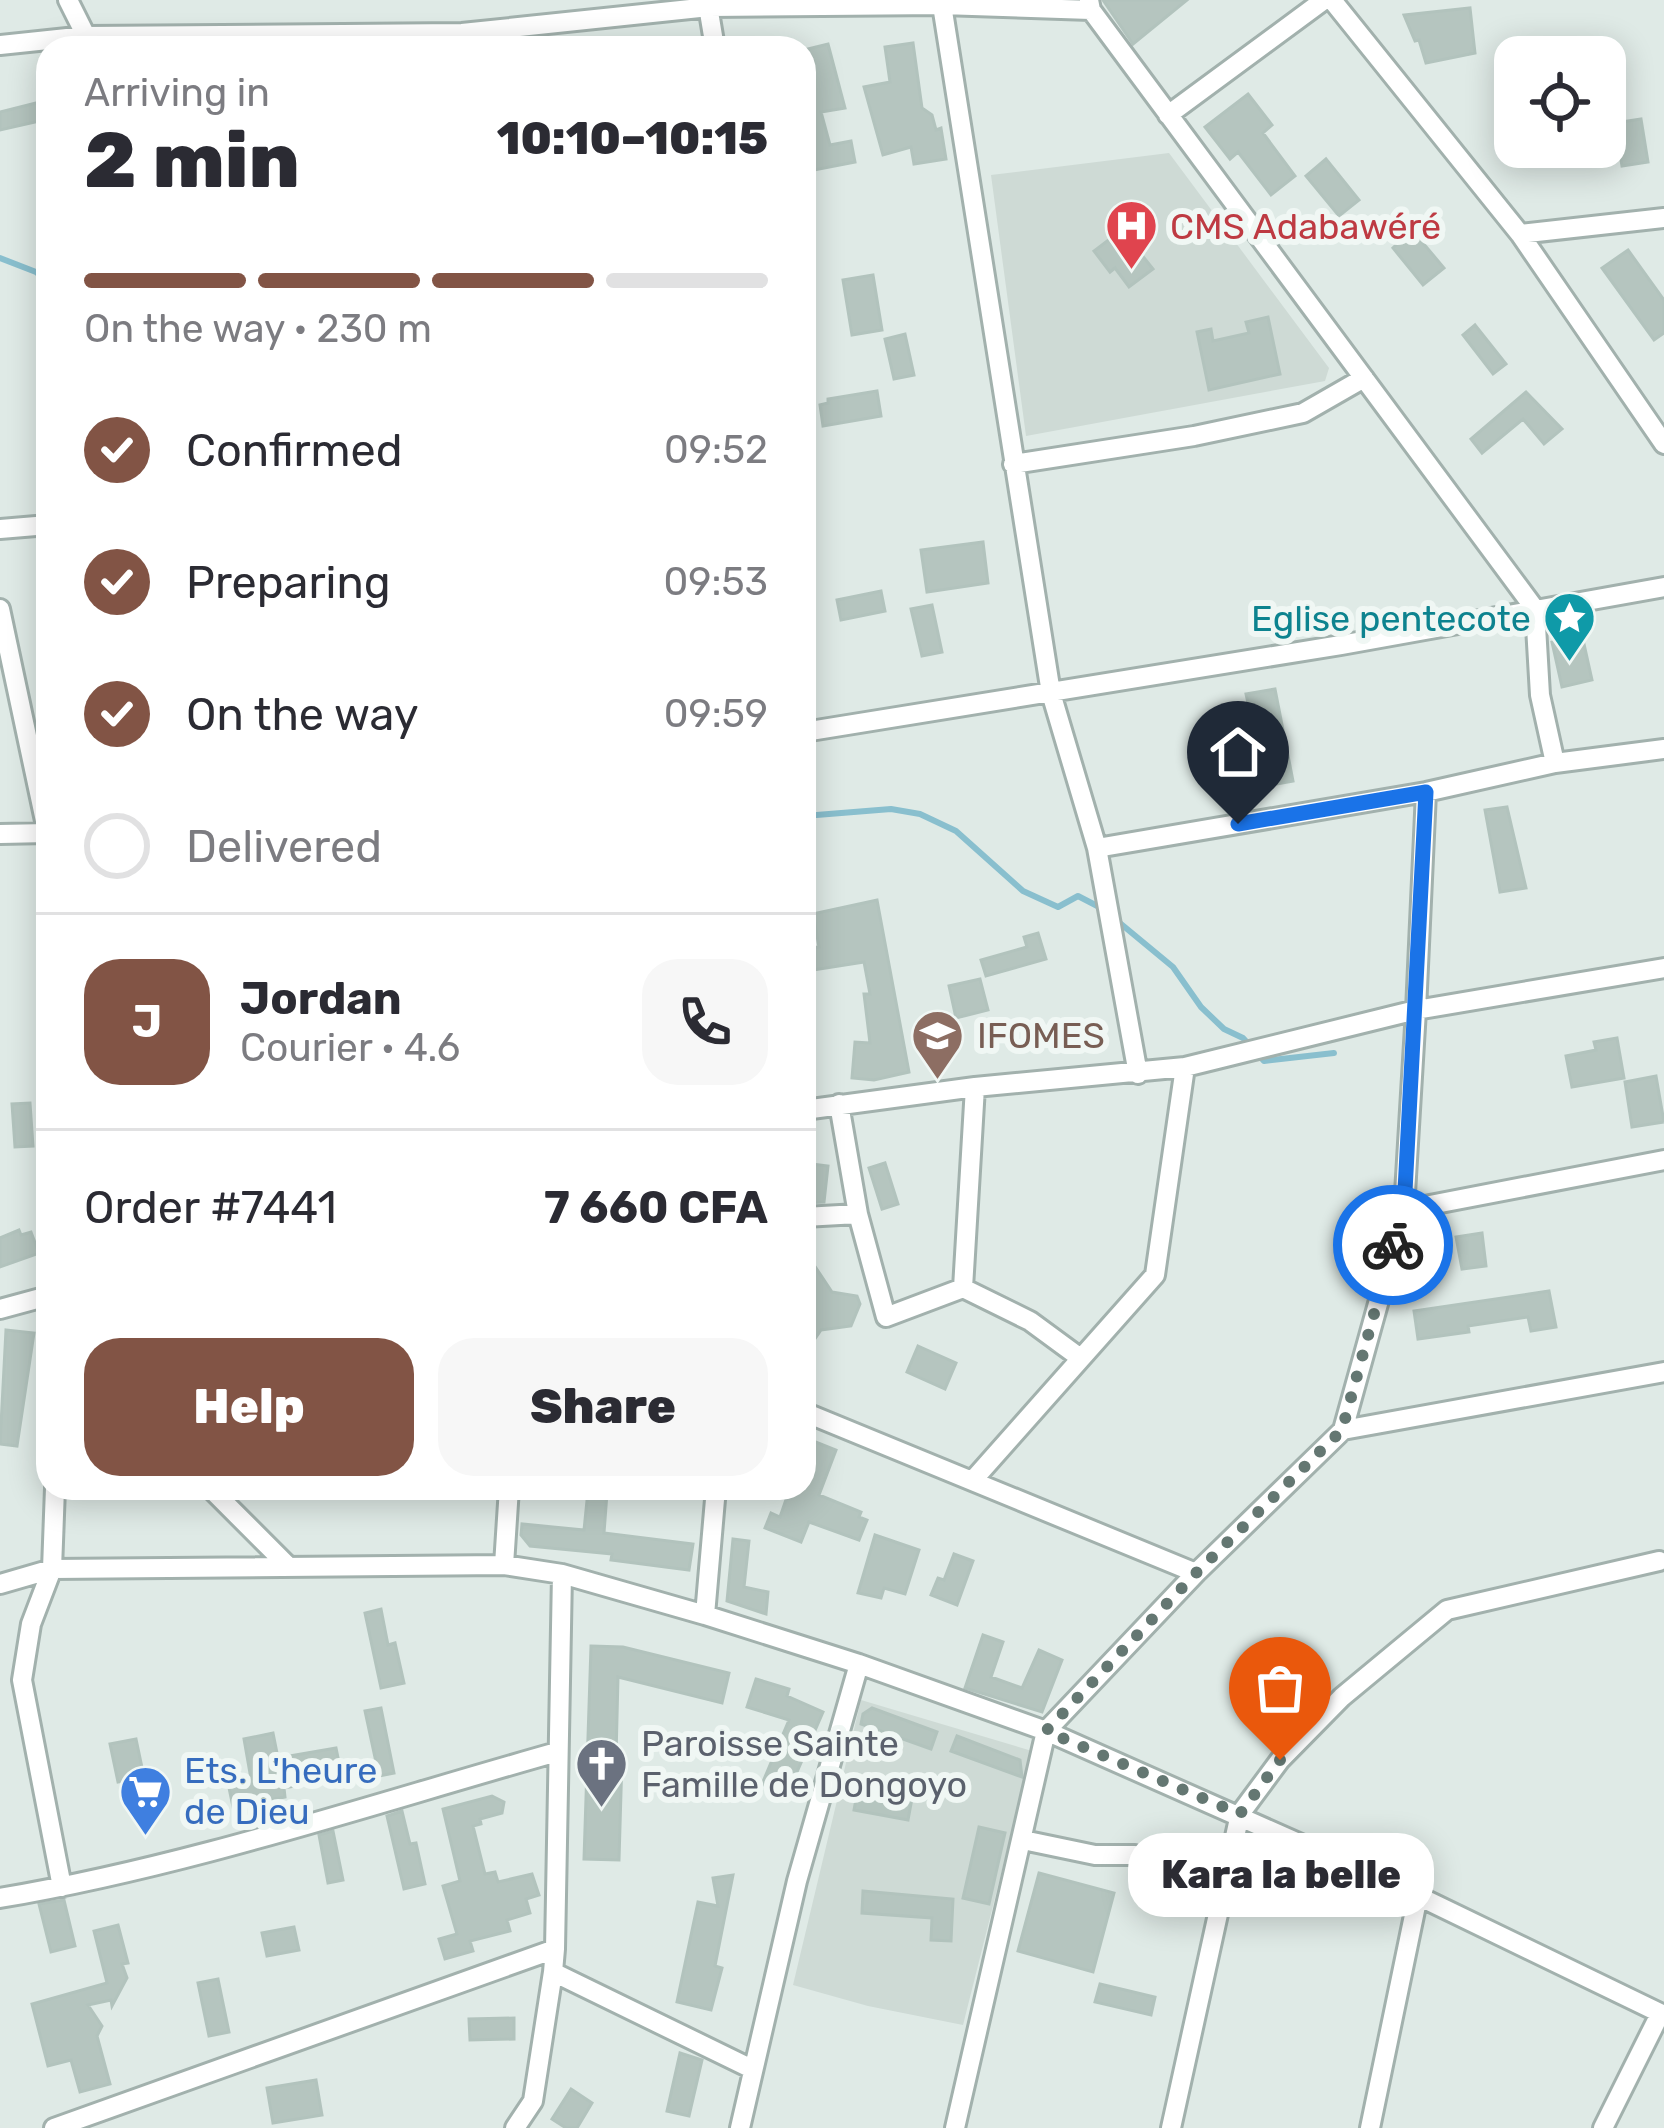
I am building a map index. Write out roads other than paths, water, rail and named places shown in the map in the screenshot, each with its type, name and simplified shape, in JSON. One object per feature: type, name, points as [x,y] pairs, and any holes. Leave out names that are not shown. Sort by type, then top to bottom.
[{"type":"street","points":[[68,0],[86,36]]},
{"type":"street","points":[[1168,115],[1328,0],[1520,234],[1664,444]]},
{"type":"street","points":[[708,4],[713,36]]},
{"type":"street","points":[[496,36],[708,4],[1090,5],[1535,609],[1540,695],[1555,764]]},
{"type":"street","points":[[942,5],[1052,694],[1096,848],[1138,1074]]},
{"type":"street","points":[[0,45],[36,41]]},
{"type":"street","points":[[1520,234],[1664,218]]},
{"type":"street","points":[[1013,464],[1194,436],[1303,413],[1364,378]]},
{"type":"street","points":[[0,529],[36,526]]},
{"type":"street","points":[[816,730],[1052,694],[1664,587]]},
{"type":"street","points":[[0,609],[36,778]]},
{"type":"street","points":[[1096,848],[1426,792],[1555,764],[1664,749]]},
{"type":"street","points":[[955,2128],[1046,1731],[1196,1573],[1342,1430],[1404,1210],[1426,792]]},
{"type":"street","points":[[0,834],[36,834]]},
{"type":"street","points":[[816,1108],[1185,1067],[1416,1010],[1664,968]]},
{"type":"street","points":[[974,1479],[1155,1275],[1185,1067]]},
{"type":"street","points":[[963,1288],[975,1087]]},
{"type":"street","points":[[838,1104],[858,1214],[886,1318],[963,1288],[1030,1322],[1079,1357]]},
{"type":"street","points":[[1404,1210],[1664,1160]]},
{"type":"street","points":[[816,1216],[858,1214]]},
{"type":"street","points":[[0,1309],[36,1299]]},
{"type":"street","points":[[1342,1430],[1664,1372]]},
{"type":"street","points":[[816,1417],[1196,1573]]},
{"type":"street","points":[[55,1500],[52,1569],[31,1624],[22,1680],[62,1887]]},
{"type":"street","points":[[222,1500],[287,1565]]},
{"type":"street","points":[[504,1565],[508,1500]]},
{"type":"street","points":[[705,1615],[715,1500]]},
{"type":"street","points":[[1171,2128],[1240,1814],[1280,1760],[1342,1697],[1447,1610],[1659,1561]]},
{"type":"street","points":[[0,1584],[52,1569],[504,1565],[562,1574],[859,1664],[1046,1731],[1240,1814],[1662,2014],[1603,2128]]},
{"type":"street","points":[[515,2128],[533,2101],[555,1949],[562,1574]]},
{"type":"street","points":[[740,2128],[797,1881],[859,1664]]},
{"type":"street","points":[[0,1898],[227,1848],[556,1752]]},
{"type":"street","points":[[1023,1840],[1095,1855],[1135,1855],[1187,1873],[1206,1870],[1232,1850]]},
{"type":"street","points":[[1370,2128],[1418,1896]]},
{"type":"street","points":[[54,2128],[555,1949]]},
{"type":"street","points":[[553,1972],[752,2069]]},
{"type":"waterway","points":[[0,258],[36,272]]},
{"type":"waterway","points":[[816,815],[891,809],[920,814],[956,831],[1023,891],[1058,907],[1078,896],[1105,910]]},
{"type":"waterway","points":[[1115,919],[1173,967],[1201,1007],[1224,1029],[1243,1038],[1264,1061],[1334,1053]]},
{"type":"place","name":"CMS Adabawéré","points":[[1131,272]]},
{"type":"place","name":"Eglise pentecote","points":[[1570,664]]},
{"type":"place","name":"IFOMES","points":[[938,1081]]},
{"type":"place","name":"Kara la belle","points":[[1280,1760]]},
{"type":"place","name":"Paroisse Sainte Famille de Dongoyo","points":[[602,1810]]},
{"type":"place","name":"Ets. L'heure de Dieu","points":[[145,1837]]}]
